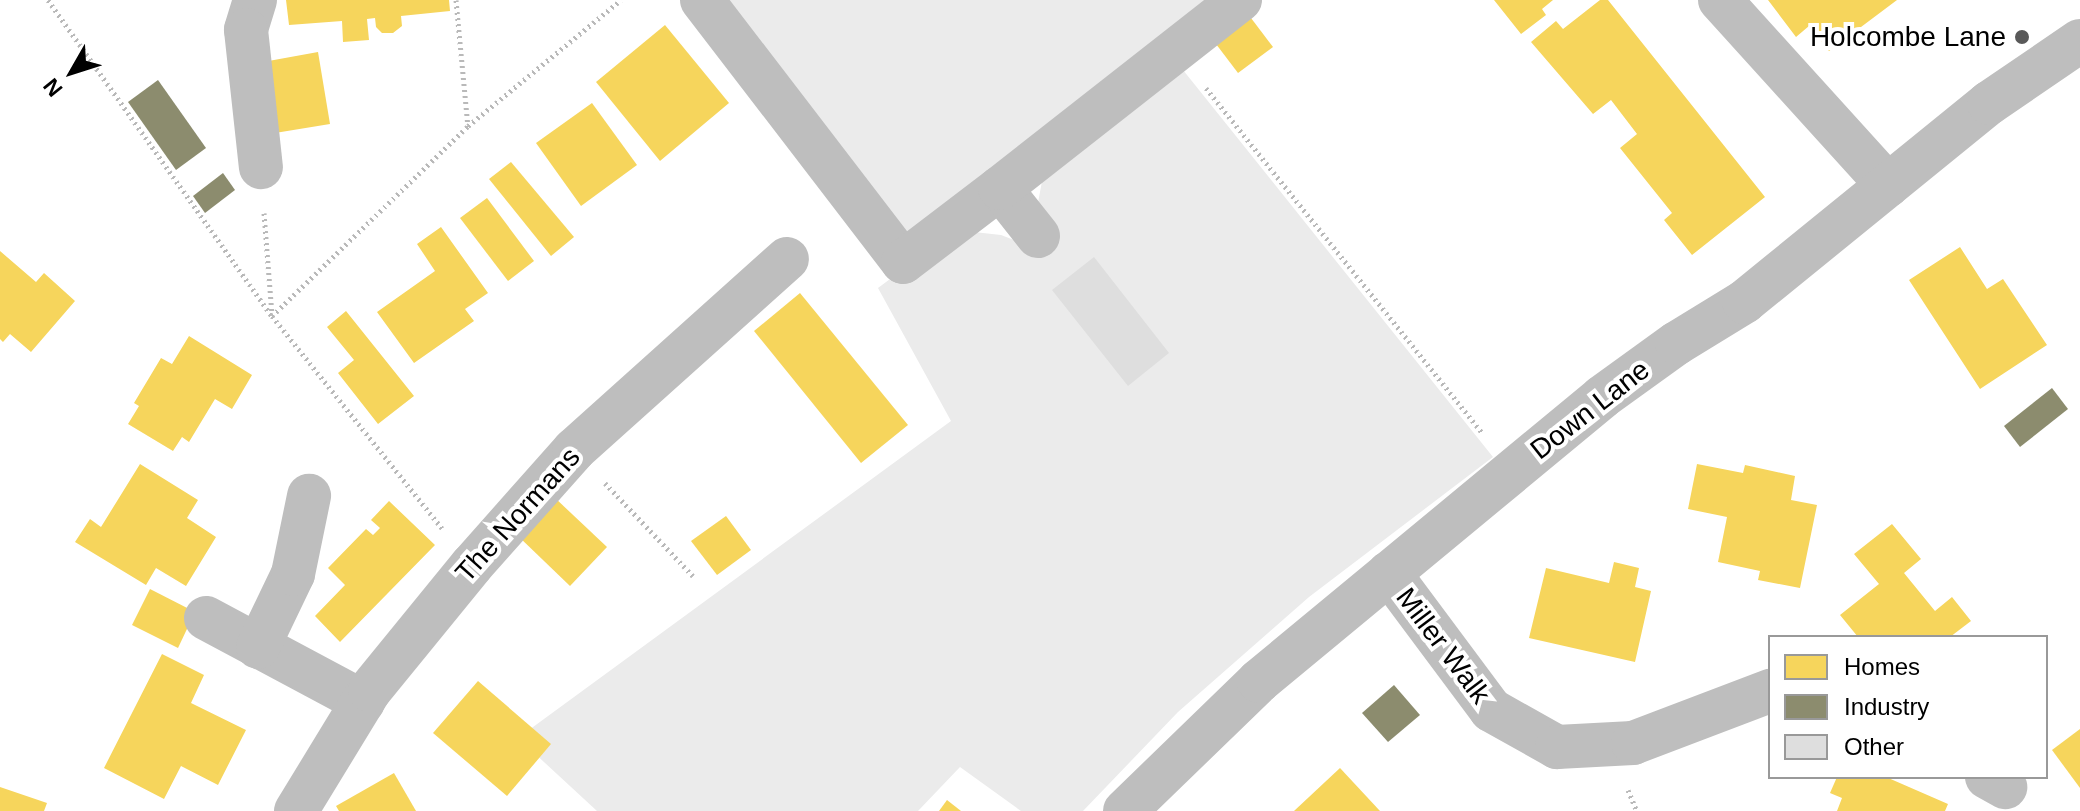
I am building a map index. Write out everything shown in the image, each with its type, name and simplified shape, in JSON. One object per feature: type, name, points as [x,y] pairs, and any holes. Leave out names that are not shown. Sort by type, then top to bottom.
[{"type":"street","points":[[255,0],[246,30],[261,167]]},
{"type":"street","points":[[702,0],[903,262],[1240,0]]},
{"type":"street","points":[[1720,0],[1888,185]]},
{"type":"street","name":"Down Lane","points":[[1125,811],[1259,681],[1602,397],[1677,343],[1744,302],[1989,103],[2080,41]]},
{"type":"street","points":[[1000,188],[1038,236]]},
{"type":"street","name":"The Normans","points":[[296,811],[363,702],[472,565],[574,450],[787,259]]},
{"type":"street","points":[[258,647],[293,574],[309,496]]},
{"type":"street","name":"Miller Walk","points":[[1389,573],[1491,710],[1557,747],[1633,743],[1768,691]]},
{"type":"street","points":[[206,618],[363,702]]},
{"type":"path","points":[[48,0],[272,316],[472,565]]},
{"type":"path","points":[[456,0],[468,126]]},
{"type":"path","points":[[272,316],[468,126],[621,0]]},
{"type":"path","points":[[1176,50],[1480,431]]},
{"type":"path","points":[[261,167],[272,316]]},
{"type":"path","points":[[574,450],[693,576]]},
{"type":"shaded area","points":[[707,0],[1217,0],[899,256]]},
{"type":"shaded area","points":[[1179,65],[1493,457],[1309,597],[1178,712],[1083,811],[1021,811],[960,767],[918,811],[597,811],[518,738],[951,421],[878,288],[956,230],[1001,235],[1030,246],[1045,165]]},
{"type":"building: Homes","points":[[286,0],[449,0],[450,11],[401,16],[402,26],[393,33],[382,33],[376,27],[375,18],[367,19],[369,40],[343,42],[342,21],[289,25]]},
{"type":"building: Homes","points":[[1494,0],[1553,0],[1542,9],[1546,15],[1521,34]]},
{"type":"building: Homes","points":[[1600,0],[1608,0],[1765,197],[1692,255],[1664,220],[1672,213],[1620,148],[1637,134],[1611,100],[1593,114],[1531,42],[1556,21],[1563,29]]},
{"type":"building: Homes","points":[[1768,0],[1897,0],[1829,51],[1809,26],[1796,37]]},
{"type":"building: Homes","points":[[1251,18],[1273,47],[1238,73],[1216,44]]},
{"type":"building: Homes","points":[[665,25],[729,103],[660,161],[596,82]]},
{"type":"building: Homes","points":[[318,52],[330,124],[275,133],[263,62]]},
{"type":"building: Homes","points":[[592,103],[637,165],[581,206],[536,143]]},
{"type":"building: Homes","points":[[511,162],[574,237],[551,256],[489,179]]},
{"type":"building: Homes","points":[[487,198],[534,261],[508,281],[460,218]]},
{"type":"building: Homes","points":[[441,227],[488,293],[465,309],[474,321],[414,363],[377,312],[435,271],[417,244]]},
{"type":"building: Homes","points":[[1960,247],[1987,289],[2003,279],[2047,345],[1980,389],[1909,280]]},
{"type":"building: Homes","points":[[0,251],[36,282],[44,273],[75,301],[31,352],[10,334],[3,342],[0,339]]},
{"type":"building: Homes","points":[[800,293],[908,425],[861,463],[754,331]]},
{"type":"building: Homes","points":[[346,311],[414,396],[378,424],[338,373],[354,360],[327,327]]},
{"type":"building: Homes","points":[[189,336],[252,375],[232,409],[215,399],[189,442],[182,437],[173,451],[128,424],[139,406],[134,403],[161,358],[172,364]]},
{"type":"building: Homes","points":[[140,464],[198,500],[187,518],[216,537],[186,586],[156,568],[146,585],[75,542],[90,519],[101,527]]},
{"type":"building: Homes","points":[[1697,464],[1743,473],[1745,465],[1795,476],[1791,500],[1817,505],[1800,588],[1758,580],[1760,571],[1718,562],[1727,517],[1688,509]]},
{"type":"building: Homes","points":[[554,497],[607,547],[570,586],[517,535]]},
{"type":"building: Homes","points":[[389,501],[435,545],[340,642],[315,616],[345,585],[328,568],[366,529],[373,535],[380,528],[371,520]]},
{"type":"building: Homes","points":[[726,516],[751,550],[717,575],[691,541]]},
{"type":"building: Homes","points":[[1892,524],[1921,559],[1904,573],[1935,611],[1952,597],[1971,621],[1953,635],[1856,635],[1840,615],[1879,584],[1854,554]]},
{"type":"building: Homes","points":[[1614,562],[1639,568],[1635,587],[1651,591],[1635,662],[1529,638],[1546,568],[1609,583]]},
{"type":"building: Homes","points":[[150,589],[195,612],[178,648],[132,625]]},
{"type":"building: Homes","points":[[162,654],[204,675],[191,703],[246,730],[218,785],[181,766],[164,799],[104,768]]},
{"type":"building: Homes","points":[[478,681],[551,744],[507,796],[433,733]]},
{"type":"building: Homes","points":[[2080,729],[2080,788],[2052,750]]},
{"type":"building: Homes","points":[[1340,768],[1380,811],[1294,811]]},
{"type":"building: Homes","points":[[394,773],[416,811],[339,811],[336,806]]},
{"type":"building: Homes","points":[[1836,779],[1891,779],[1948,804],[1945,811],[1837,811],[1842,798],[1830,793]]},
{"type":"building: Homes","points":[[0,787],[47,803],[44,811],[0,811]]},
{"type":"building: Homes","points":[[947,800],[961,811],[939,811]]},
{"type":"building: Industry","points":[[158,80],[206,148],[176,170],[128,102]]},
{"type":"building: Industry","points":[[223,173],[235,190],[205,213],[193,196]]},
{"type":"building: Industry","points":[[2052,388],[2068,409],[2020,447],[2004,426]]},
{"type":"building: Industry","points":[[1394,685],[1420,715],[1388,742],[1362,713]]},
{"type":"building: Other","points":[[1094,257],[1169,353],[1128,386],[1052,290]]},
{"type":"place","name":"Holcombe Lane","points":[[2022,37]]}]
